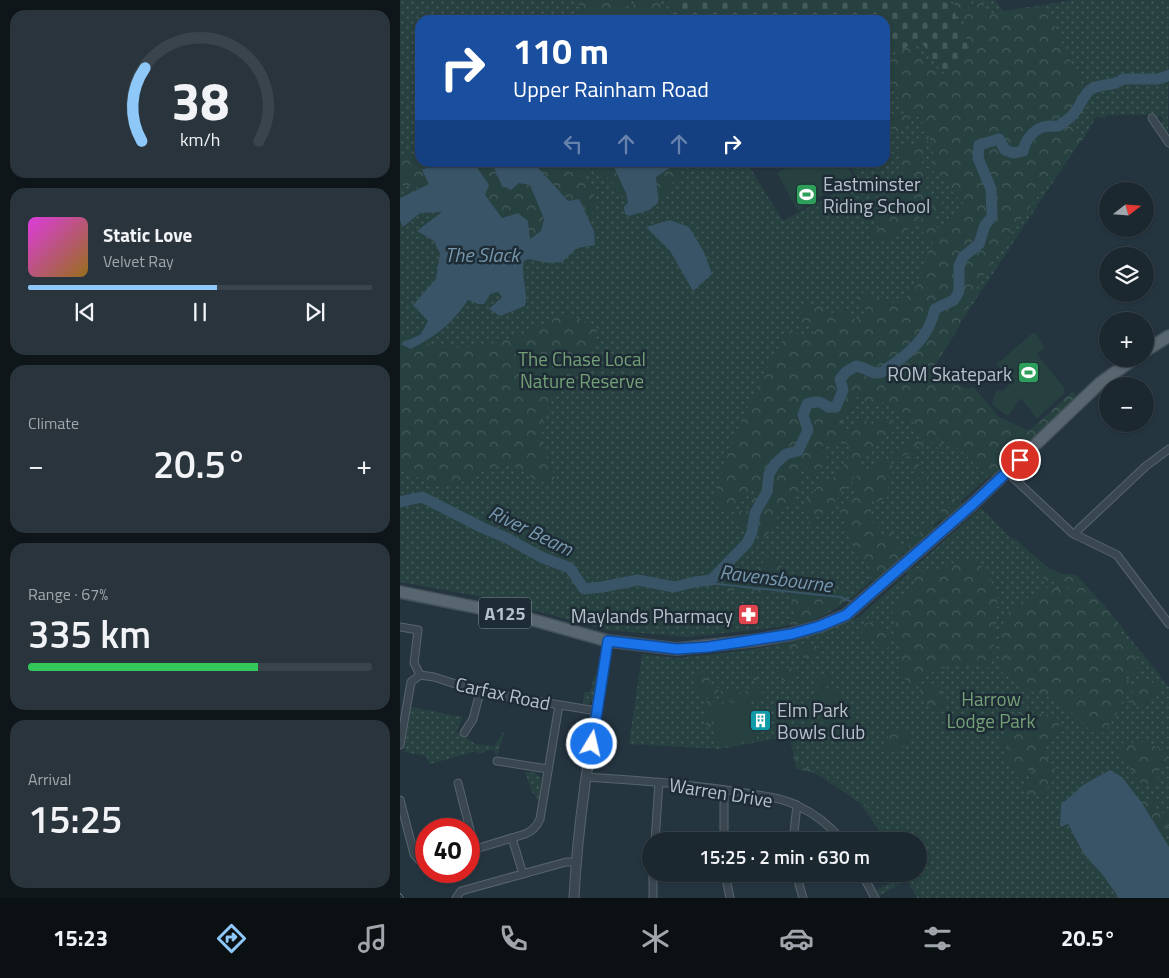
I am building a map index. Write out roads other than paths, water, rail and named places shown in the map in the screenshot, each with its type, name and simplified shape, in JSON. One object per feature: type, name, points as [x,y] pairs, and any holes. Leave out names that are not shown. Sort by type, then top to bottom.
[{"type":"main road","points":[[1154,345],[1169,336]]},
{"type":"main road","name":"A125","points":[[400,592],[519,616],[608,641],[647,646],[684,648],[759,640],[792,634],[820,626],[846,615],[973,504],[1092,391],[1124,367]]},
{"type":"street","points":[[1152,118],[1169,143]]},
{"type":"street","points":[[1075,535],[1146,466],[1169,449]]},
{"type":"street","points":[[1007,472],[1075,535],[1117,555],[1169,624]]},
{"type":"street","points":[[400,628],[418,630],[414,663],[420,676],[412,682],[404,702],[400,745]]},
{"type":"street","points":[[574,898],[576,862],[586,777],[608,641]]},
{"type":"street","name":"Carfax Road","points":[[420,676],[434,677],[480,692],[597,711]]},
{"type":"street","points":[[464,733],[473,719],[480,692]]},
{"type":"street","points":[[480,848],[529,833],[537,826],[540,818],[559,705]]},
{"type":"street","points":[[497,761],[548,769]]},
{"type":"street","name":"Warren Drive","points":[[586,777],[659,782],[760,796],[797,805],[823,821],[836,832]]},
{"type":"street","points":[[656,832],[659,782]]},
{"type":"street","points":[[458,783],[465,818]]},
{"type":"street","points":[[724,790],[724,832]]},
{"type":"street","points":[[400,800],[415,855]]},
{"type":"street","points":[[794,832],[797,805]]},
{"type":"street","points":[[512,838],[523,874]]},
{"type":"street","points":[[456,898],[461,892],[566,862],[576,862]]},
{"type":"street","points":[[653,882],[653,898]]},
{"type":"street","points":[[727,882],[730,898]]},
{"type":"street","points":[[798,882],[803,898]]},
{"type":"street","points":[[866,882],[875,898]]},
{"type":"water","name":"The Slack","points":[[429,167],[477,167],[489,185],[485,195],[502,218],[518,213],[528,221],[530,239],[541,231],[544,219],[530,185],[519,183],[511,190],[502,186],[494,167],[538,167],[568,201],[579,199],[594,231],[595,245],[577,248],[562,262],[549,263],[528,259],[524,261],[525,306],[500,316],[489,309],[502,297],[498,292],[490,294],[484,304],[468,300],[443,329],[429,339],[411,349],[401,344],[421,334],[428,321],[413,305],[436,279],[440,253],[434,241],[417,231],[442,212],[420,213],[403,227],[400,220],[400,198],[429,184],[422,170]]},
{"type":"water","points":[[614,167],[671,167],[656,177],[658,203],[649,210],[629,216],[625,214],[624,207],[628,203],[626,193]]},
{"type":"water","points":[[670,220],[689,227],[704,252],[712,274],[693,291],[670,251],[646,227]]},
{"type":"water","points":[[1110,770],[1122,777],[1142,803],[1169,847],[1169,898],[1119,898],[1102,874],[1084,854],[1068,824],[1060,827],[1061,805],[1083,785]]},
{"type":"waterway","name":"River Beam","points":[[400,502],[422,497],[507,538],[541,557],[570,568],[584,589],[638,580],[674,587],[711,580],[747,543],[752,532],[755,513],[767,492],[769,474],[775,464],[786,454],[798,451],[808,430],[803,415],[807,404],[818,402],[828,407],[836,407],[843,390],[840,379],[846,372],[856,366],[875,373],[885,370],[906,355],[919,342],[929,327],[935,309],[954,300],[959,291],[959,266],[963,257],[979,244],[985,225],[992,217],[991,189],[978,158],[979,145],[999,139],[1005,150],[1014,153],[1023,151],[1026,142],[1035,131],[1039,128],[1061,125],[1074,113],[1090,90],[1098,86],[1119,82],[1123,79],[1159,79],[1169,75]]},
{"type":"waterway","name":"Ravensbourne","points":[[698,582],[840,597],[850,601]]},
{"type":"place","name":"Eastminster Riding School","points":[[807,194]]},
{"type":"place","name":"ROM Skatepark","points":[[1028,373]]},
{"type":"place","name":"Maylands Pharmacy","points":[[749,615]]},
{"type":"place","name":"Elm Park Bowls Club","points":[[761,720]]},
{"type":"park label","name":"The Chase Local Nature Reserve","points":[[582,369]]},
{"type":"park label","name":"Harrow Lodge Park","points":[[991,709]]}]
